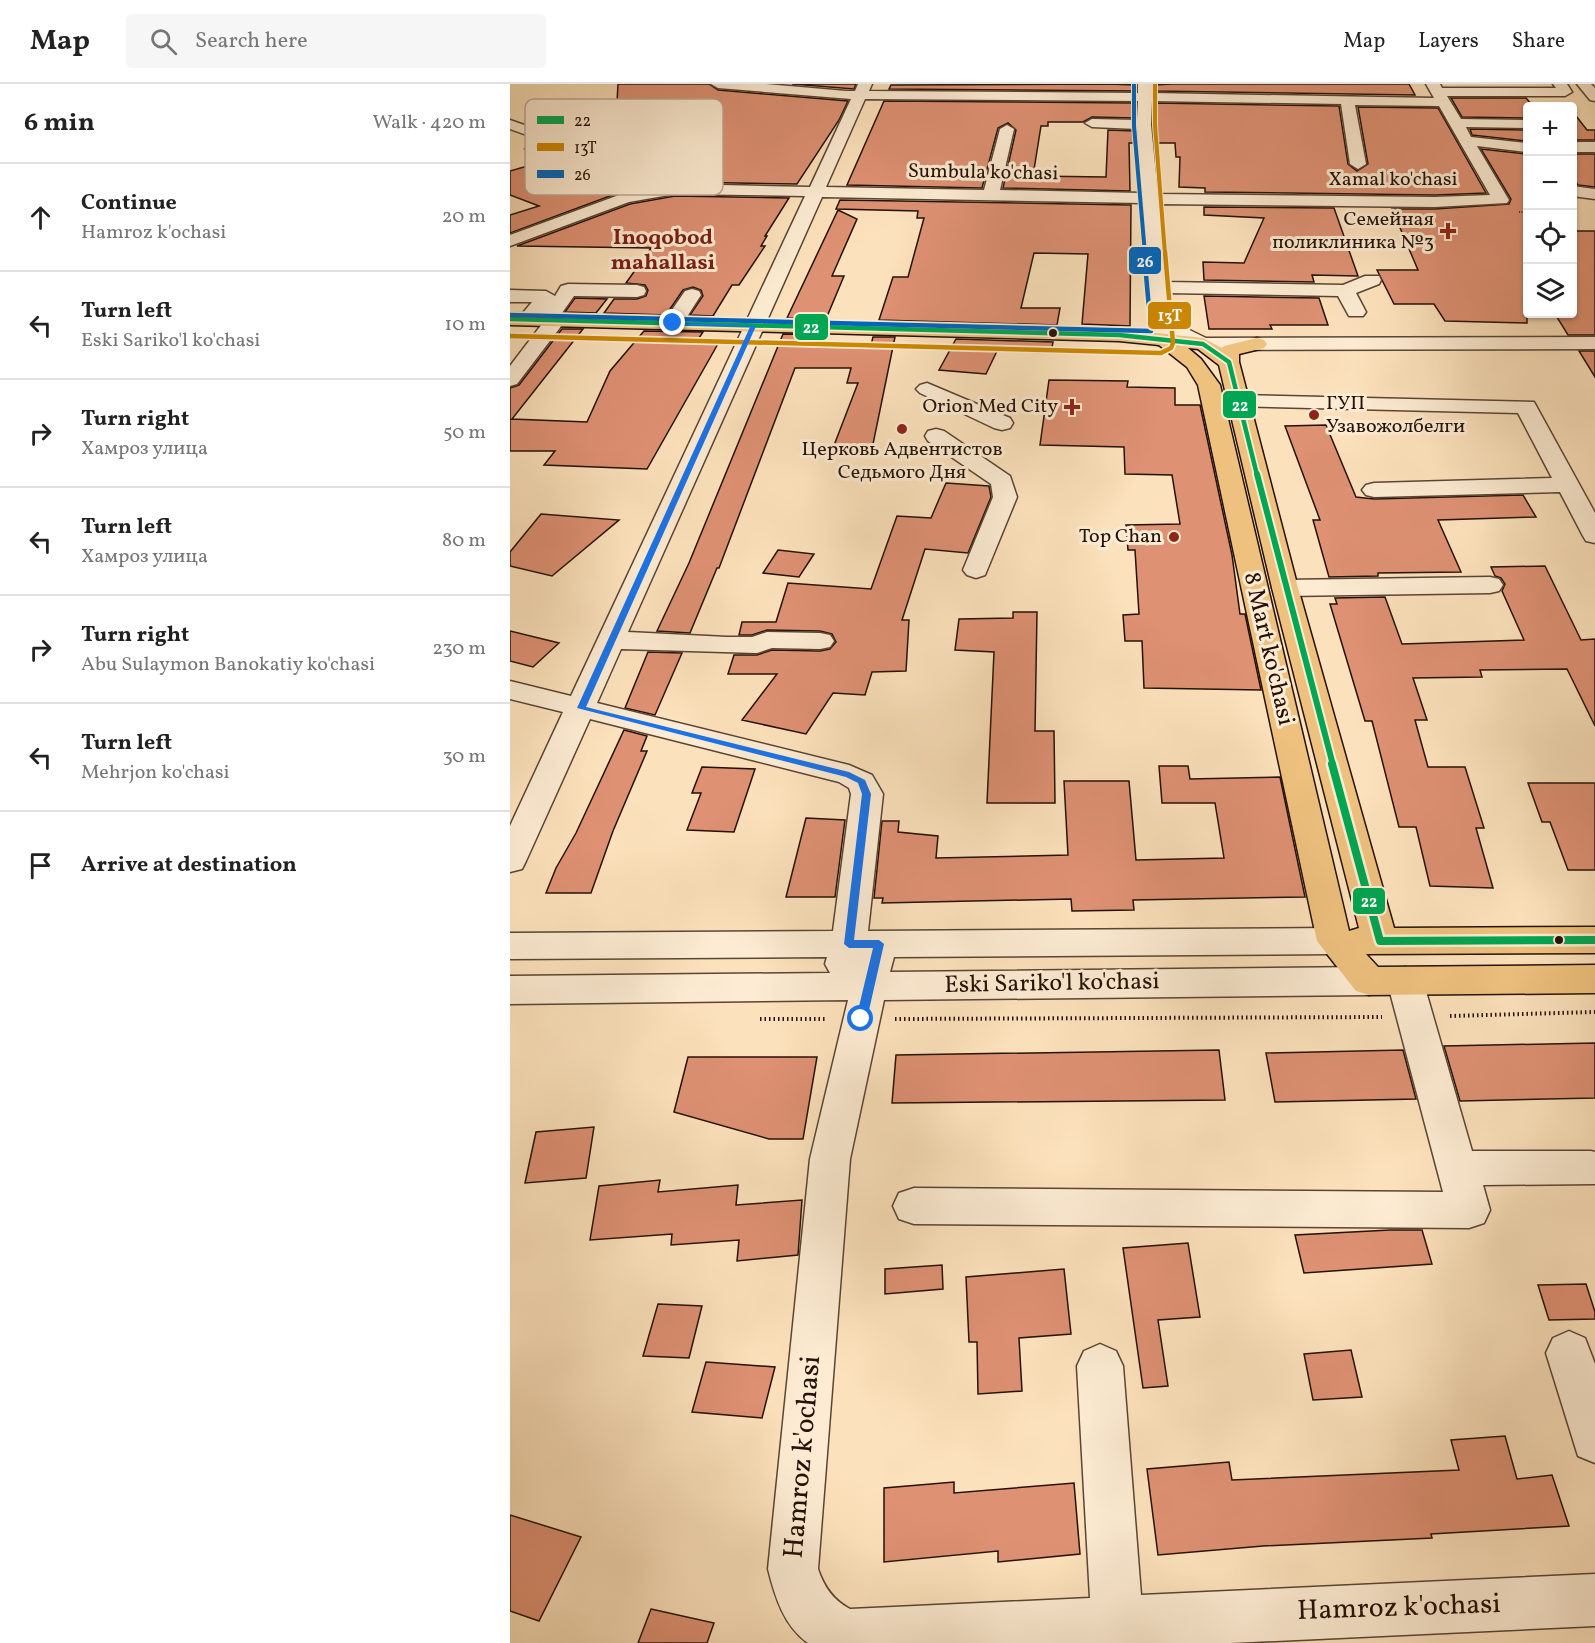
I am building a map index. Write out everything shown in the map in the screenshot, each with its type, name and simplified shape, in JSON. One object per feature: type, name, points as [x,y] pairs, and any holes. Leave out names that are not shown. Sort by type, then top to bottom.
[{"type":"main road","points":[[516,321],[1119,335],[1163,332],[1203,344],[1229,362]]},
{"type":"main road","points":[[550,323],[673,323],[1133,342],[1163,332]]},
{"type":"main road","name":"8 Mart ko'chasi","points":[[1163,332],[1194,363],[1209,385],[1334,942],[1396,993]]},
{"type":"main road","points":[[1229,362],[1228,356],[1231,350],[1257,344]]},
{"type":"main road","name":"8 Mart ko'chasi","points":[[1229,362],[1285,588],[1380,941]]},
{"type":"main road","name":"Eski Sariko'l ko'chasi","points":[[1334,942],[1595,940]]},
{"type":"main road","points":[[1380,941],[1396,993]]},
{"type":"main road","name":"Eski Sariko'l ko'chasi","points":[[1396,993],[1595,979]]},
{"type":"street","points":[[718,84],[863,89],[1145,91],[1351,101],[1439,92],[1565,92],[1560,84]]},
{"type":"street","points":[[1346,84],[1351,101],[1358,164]]},
{"type":"street","points":[[1584,84],[1595,97]]},
{"type":"street","points":[[510,861],[863,89]]},
{"type":"street","points":[[1145,91],[1144,125],[1163,332]]},
{"type":"street","name":"Xamal ko'chasi","points":[[1150,198],[1499,200],[1502,198],[1466,141],[1439,92]]},
{"type":"street","points":[[1092,123],[1144,125]]},
{"type":"street","points":[[1456,123],[1523,124]]},
{"type":"street","points":[[510,124],[525,129]]},
{"type":"street","points":[[991,194],[1007,129]]},
{"type":"street","points":[[1466,141],[1523,142]]},
{"type":"street","points":[[1496,142],[1508,146],[1523,147]]},
{"type":"street","points":[[1577,178],[1595,178]]},
{"type":"street","name":"Sumbula ko'chasi","points":[[723,190],[1150,198]]},
{"type":"street","points":[[1577,192],[1595,194]]},
{"type":"street","name":"Sumbula ko'chasi","points":[[511,239],[625,198],[642,195]]},
{"type":"street","points":[[1480,201],[1491,220]]},
{"type":"street","points":[[1159,287],[1345,291],[1372,280]]},
{"type":"street","points":[[510,380],[550,323],[568,290],[636,291]]},
{"type":"street","points":[[1345,291],[1356,312]]},
{"type":"street","points":[[673,323],[692,295]]},
{"type":"street","points":[[510,296],[546,297],[516,321]]},
{"type":"street","points":[[1203,344],[1595,343]]},
{"type":"street","points":[[927,389],[1002,423]]},
{"type":"street","points":[[1239,401],[1526,407],[1552,405]]},
{"type":"street","points":[[1526,407],[1595,536]]},
{"type":"street","points":[[936,436],[1002,481],[1005,487],[1005,496],[976,570]]},
{"type":"street","points":[[1374,490],[1568,485]]},
{"type":"street","points":[[1285,588],[1490,585]]},
{"type":"street","points":[[612,640],[727,645],[757,645],[767,640],[820,641]]},
{"type":"street","name":"Hamroz k'ochasi","points":[[510,690],[849,775],[861,782],[867,794],[859,976],[830,1159],[793,1569],[799,1593],[811,1611],[827,1627],[849,1635],[1119,1632],[1595,1600]]},
{"type":"street","name":"Eski Sariko'l ko'chasi","points":[[510,990],[859,976],[1334,942]]},
{"type":"street","name":"Eski Sariko'l ko'chasi","points":[[510,946],[859,976],[1396,993]]},
{"type":"street","points":[[914,1206],[1469,1210],[1457,1168],[1396,993]]},
{"type":"street","points":[[1457,1168],[1591,1168]]},
{"type":"street","points":[[1569,1353],[1595,1439]]},
{"type":"street","points":[[1100,1366],[1119,1632]]},
{"type":"path","points":[[756,1019],[859,976],[1396,993],[1595,1012]]},
{"type":"building","points":[[618,84],[709,84],[718,90],[848,101],[839,120],[797,184],[723,183],[723,99],[617,99]]},
{"type":"building","points":[[792,84],[856,84],[854,89]]},
{"type":"building","points":[[1409,84],[1415,95],[1154,91],[1154,85]]},
{"type":"building","points":[[891,85],[1136,85],[1136,91],[889,89]]},
{"type":"building","points":[[1451,98],[1526,98],[1530,102],[1523,102],[1523,118],[1462,117]]},
{"type":"building","points":[[884,101],[1136,103],[1135,118],[1092,117],[1083,122],[1048,122],[1048,126],[1041,126],[1033,176],[1106,177],[1108,130],[1135,131],[1136,143],[1129,143],[1130,191],[1003,188],[1016,130],[1008,123],[998,128],[982,188],[847,185]]},
{"type":"building","points":[[1154,103],[1339,106],[1348,164],[1357,171],[1368,164],[1358,107],[1438,108],[1486,193],[1435,195],[1205,192],[1205,188],[1179,187],[1180,157],[1176,157],[1175,143],[1155,143]]},
{"type":"building","points":[[1577,117],[1587,130],[1595,130],[1595,140],[1577,140]]},
{"type":"building","points":[[1470,129],[1523,130],[1523,141],[1472,135]]},
{"type":"building","points":[[1481,149],[1523,154],[1523,318],[1527,318],[1527,323],[1445,321],[1434,304],[1394,304],[1377,270],[1418,270],[1392,209],[1435,209],[1509,204],[1511,199]]},
{"type":"building","points":[[1577,154],[1595,154],[1595,187],[1578,185]]},
{"type":"building","points":[[525,167],[525,195],[613,195],[510,233],[510,215],[539,206],[510,195],[510,171]]},
{"type":"building","points":[[675,196],[789,198],[765,236],[767,236],[761,246],[765,246],[739,285],[732,285],[713,316],[690,315],[703,296],[701,290],[693,287],[683,290],[666,315],[604,313],[614,299],[637,299],[646,296],[648,290],[645,285],[626,283],[651,248],[517,246],[630,204]]},
{"type":"building","points":[[840,200],[1131,205],[1130,326],[1082,324],[1088,254],[1034,253],[1021,308],[1060,308],[1057,325],[879,320],[893,277],[908,277],[924,218],[917,218],[918,211],[836,209]]},
{"type":"building","points":[[1204,207],[1334,208],[1358,276],[1312,275],[1314,282],[1204,280],[1203,262],[1244,263],[1264,218],[1204,215]]},
{"type":"building","points":[[838,210],[857,219],[832,276],[844,276],[826,319],[787,318]]},
{"type":"building","points":[[1577,231],[1595,231],[1595,335],[1568,335],[1557,318],[1577,318]]},
{"type":"building","points":[[1204,296],[1319,298],[1328,325],[1270,325],[1272,329],[1209,329]]},
{"type":"building","points":[[575,298],[607,299],[596,313],[565,312]]},
{"type":"building","points":[[562,329],[583,329],[512,419],[587,422],[610,371],[644,331],[703,332],[697,341],[719,342],[647,469],[544,465],[555,451],[510,451],[510,388],[519,385]]},
{"type":"building","points":[[783,334],[819,335],[815,345],[871,345],[873,337],[895,337],[872,449],[833,448],[858,383],[847,383],[851,368],[795,368],[719,568],[717,568],[690,633],[657,631],[689,563]]},
{"type":"building","points":[[956,339],[1053,342],[1051,353],[997,351],[986,374],[939,370]]},
{"type":"building","points":[[1579,351],[1595,351],[1595,377]]},
{"type":"building","points":[[1049,380],[1128,381],[1127,387],[1175,388],[1175,405],[1200,405],[1232,555],[1240,614],[1245,614],[1261,690],[1144,688],[1142,641],[1125,641],[1123,615],[1139,614],[1135,550],[1128,550],[1126,525],[1180,524],[1172,475],[1125,474],[1124,447],[1040,445]]},
{"type":"building","points":[[1326,425],[1356,497],[1374,499],[1523,495],[1536,517],[1438,520],[1461,572],[1378,573],[1378,576],[1329,577],[1313,520],[1320,520],[1285,426]]},
{"type":"building","points":[[946,483],[989,486],[991,497],[968,553],[925,549],[902,620],[909,620],[906,671],[872,672],[865,695],[833,693],[806,734],[742,720],[777,674],[728,674],[734,655],[757,655],[772,650],[820,651],[830,649],[836,642],[832,634],[820,631],[767,630],[752,635],[739,635],[742,622],[776,622],[788,583],[871,589],[897,516],[931,518]]},
{"type":"building","points":[[541,514],[619,520],[552,576],[510,566],[510,552]]},
{"type":"building","points":[[778,550],[814,554],[799,577],[763,573]]},
{"type":"building","points":[[1545,566],[1581,640],[1595,639],[1595,726],[1567,669],[1480,670],[1482,677],[1413,678],[1427,720],[1415,720],[1428,767],[1465,767],[1484,828],[1476,828],[1493,888],[1430,886],[1416,827],[1399,827],[1372,721],[1365,721],[1330,604],[1337,604],[1335,598],[1385,597],[1402,644],[1524,640],[1502,591],[1505,584],[1501,578],[1495,576],[1491,567]]},
{"type":"building","points":[[1013,612],[1037,612],[1035,731],[1054,731],[1055,803],[987,803],[994,652],[955,650],[959,619],[1013,618]]},
{"type":"building","points":[[510,631],[559,643],[533,667],[510,661]]},
{"type":"building","points":[[648,652],[682,653],[655,715],[625,708]]},
{"type":"building","points":[[624,730],[647,736],[641,751],[647,751],[613,831],[591,893],[546,893],[556,868],[576,833]]},
{"type":"building","points":[[1159,766],[1188,766],[1190,779],[1280,777],[1305,897],[1133,900],[1134,910],[1072,911],[1071,899],[882,903],[883,898],[874,898],[882,821],[899,821],[898,832],[938,836],[936,858],[1068,855],[1064,781],[1129,781],[1136,860],[1224,858],[1215,803],[1162,803]]},
{"type":"building","points":[[702,767],[755,769],[734,832],[687,830],[701,793],[692,793]]},
{"type":"building","points":[[1528,783],[1595,783],[1595,870],[1568,870],[1550,822],[1542,822]]},
{"type":"building","points":[[806,818],[845,820],[835,897],[786,897]]},
{"type":"building","points":[[1595,1043],[1595,1098],[1460,1101],[1444,1046]]},
{"type":"building","points":[[1219,1050],[1225,1100],[892,1103],[896,1055]]},
{"type":"building","points":[[1403,1050],[1416,1099],[1275,1102],[1266,1053]]},
{"type":"building","points":[[688,1057],[817,1057],[803,1139],[769,1139],[674,1112]]},
{"type":"building","points":[[594,1127],[586,1178],[525,1183],[536,1132]]},
{"type":"building","points":[[660,1180],[658,1192],[738,1185],[736,1205],[802,1200],[798,1255],[737,1261],[739,1240],[671,1245],[672,1234],[590,1240],[599,1186]]},
{"type":"building","points":[[1422,1230],[1432,1264],[1304,1273],[1295,1235]]},
{"type":"building","points":[[1188,1243],[1200,1317],[1158,1320],[1168,1386],[1143,1388],[1123,1248]]},
{"type":"building","points":[[942,1265],[943,1289],[885,1294],[885,1269]]},
{"type":"building","points":[[1064,1269],[1071,1334],[1019,1338],[1022,1391],[978,1394],[977,1342],[969,1342],[966,1277]]},
{"type":"building","points":[[1586,1284],[1595,1319],[1549,1320],[1538,1285]]},
{"type":"building","points":[[658,1304],[702,1306],[689,1358],[643,1356]]},
{"type":"building","points":[[1351,1350],[1362,1397],[1313,1400],[1304,1354]]},
{"type":"building","points":[[706,1362],[775,1367],[762,1418],[692,1412]]},
{"type":"building","points":[[1505,1436],[1517,1479],[1552,1475],[1569,1526],[1431,1534],[1432,1538],[1263,1546],[1158,1555],[1147,1469],[1229,1462],[1232,1480],[1459,1470],[1451,1440]]},
{"type":"building","points":[[954,1482],[954,1493],[1074,1483],[1080,1554],[998,1562],[998,1551],[884,1562],[884,1488]]},
{"type":"building","points":[[510,1515],[581,1537],[539,1621],[510,1611]]},
{"type":"building","points":[[651,1609],[714,1623],[707,1643],[638,1643]]},
{"type":"transit line","name":"26","points":[[510,315],[1151,331],[1134,126],[1134,84]]},
{"type":"transit line","name":"13Т","points":[[510,336],[1167,352],[1173,343],[1173,334],[1170,321],[1155,125],[1155,84]]},
{"type":"transit line","name":"22","points":[[510,319],[1119,335],[1203,344],[1229,362],[1285,588],[1380,941],[1595,940]]},
{"type":"place","name":"Семейная поликлиника №3","points":[[1448,231]]},
{"type":"place","name":"Orion Med City","points":[[1072,407]]},
{"type":"place","name":"ГУП Узавожолбелги","points":[[1314,415]]},
{"type":"place","name":"Церковь Адвентистов Седьмого Дня","points":[[902,429]]},
{"type":"place","name":"Top Chan","points":[[1174,537]]},
{"type":"district","name":"Inoqobod mahallasi","points":[[663,250]]},
{"type":"route","points":[[673,323],[753,326],[581,708],[849,775],[861,782],[867,794],[849,944],[879,944],[861,1019]]}]
